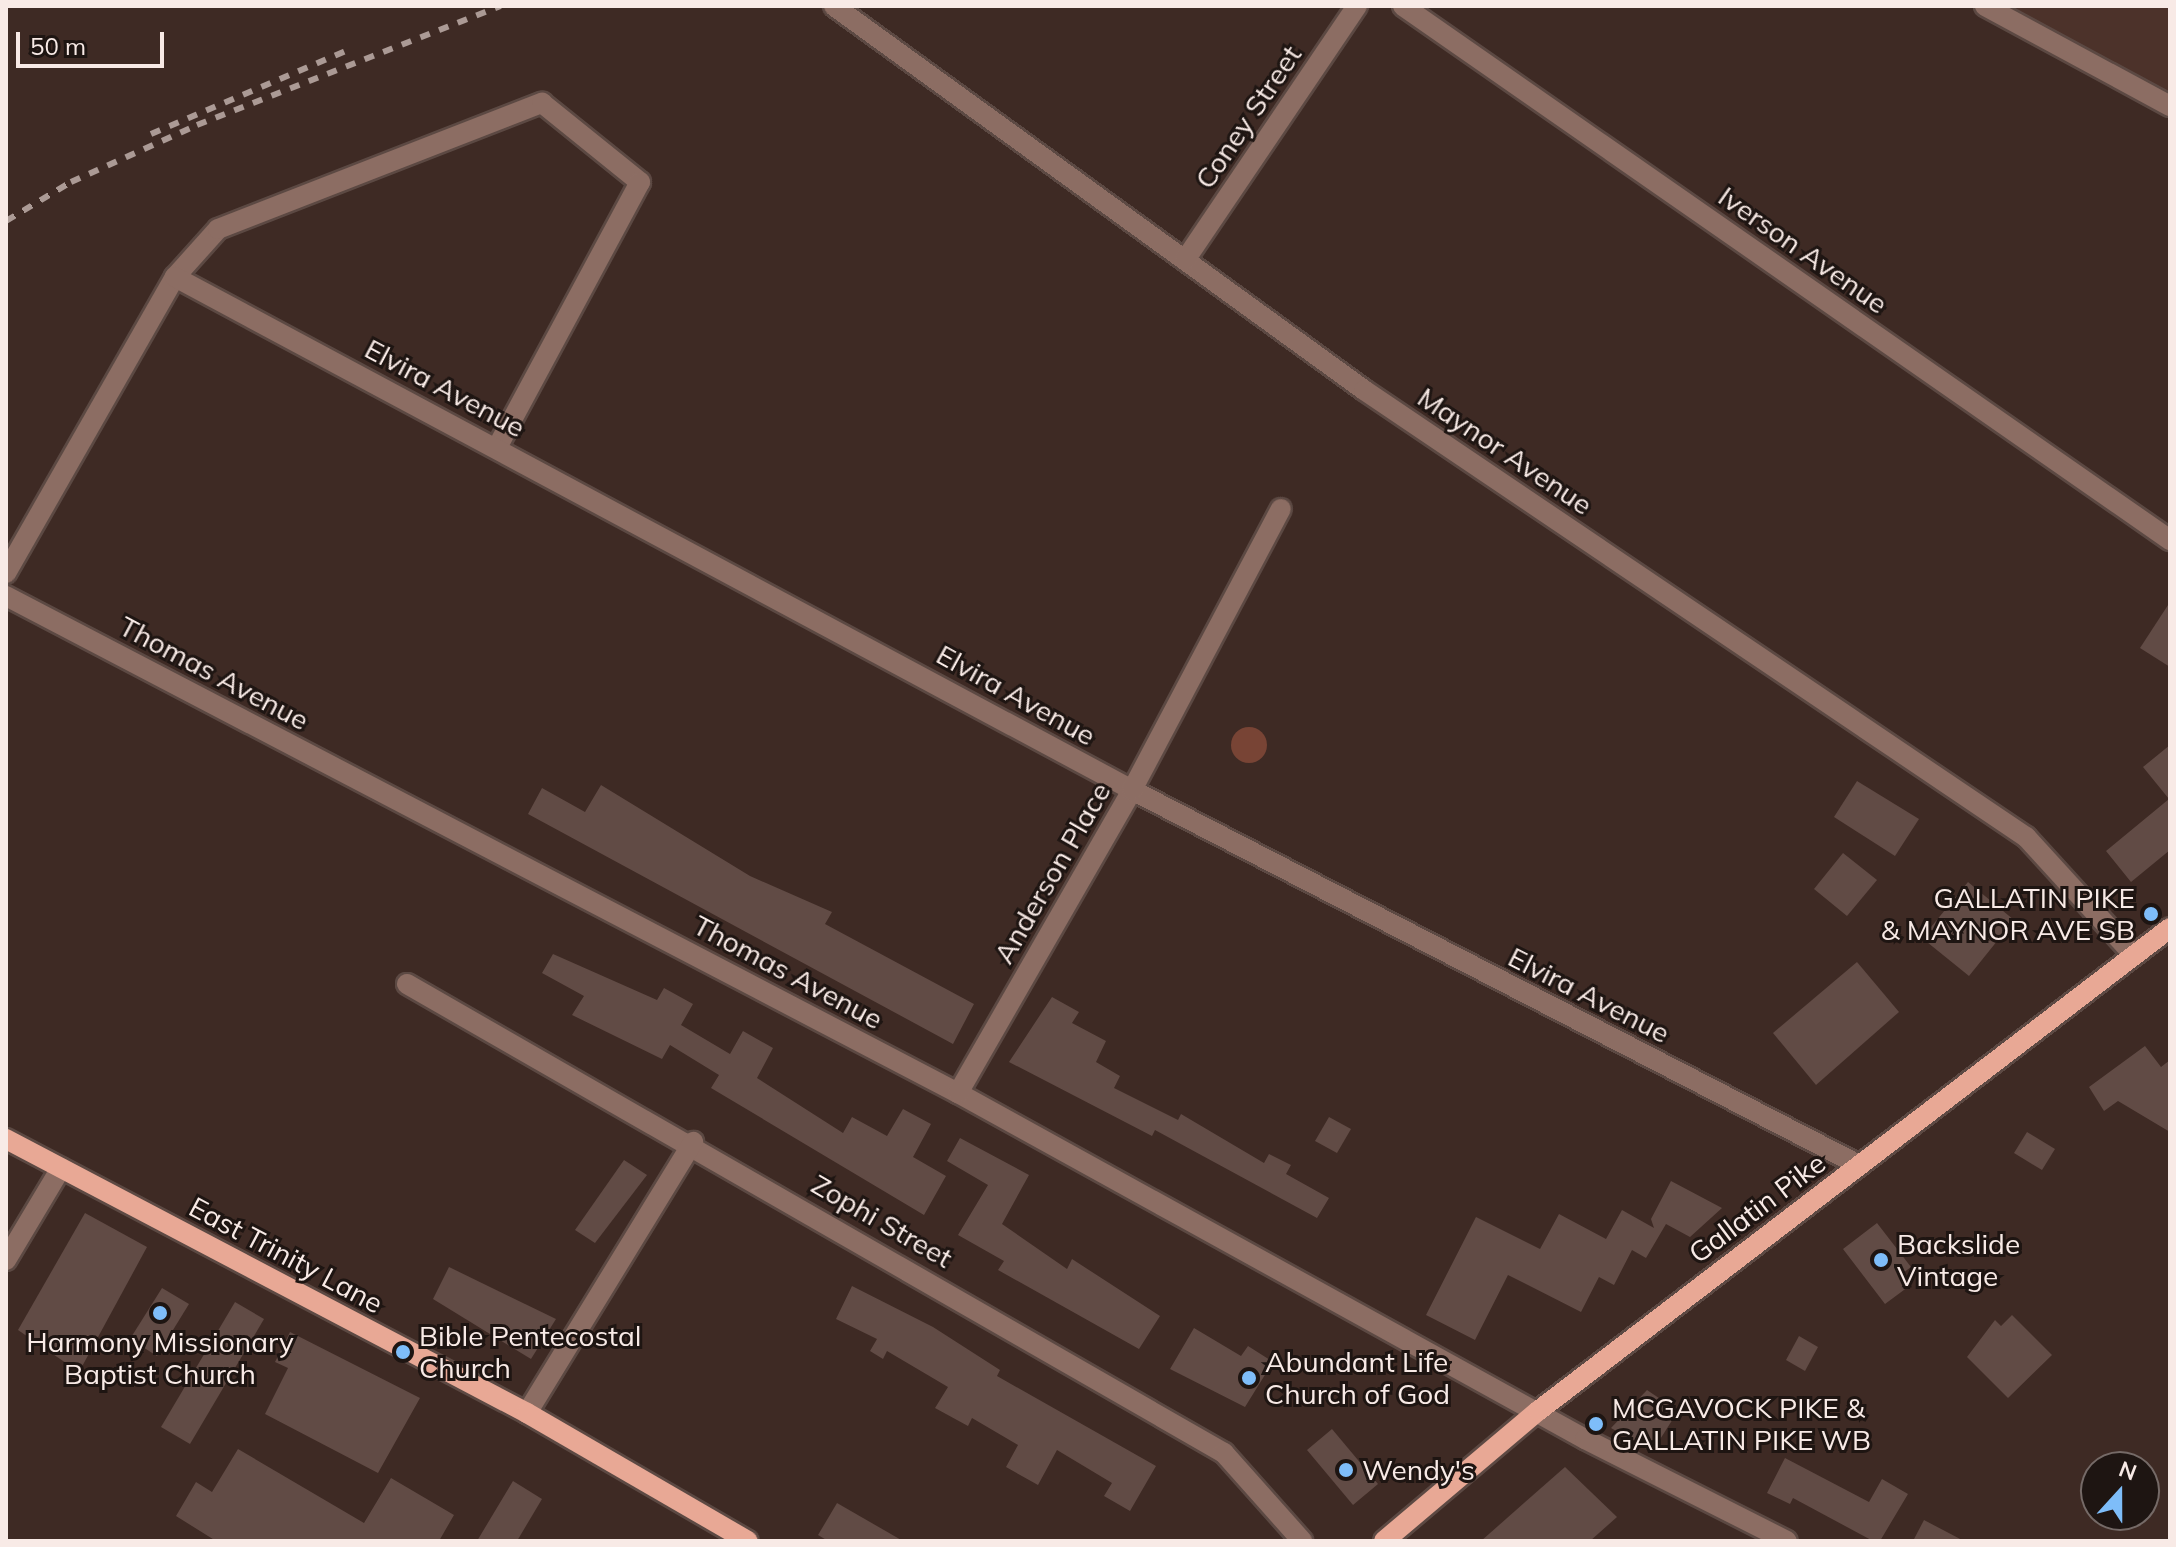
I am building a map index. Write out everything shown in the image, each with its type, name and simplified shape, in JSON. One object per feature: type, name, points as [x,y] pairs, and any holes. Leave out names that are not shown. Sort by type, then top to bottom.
[{"type":"main road","name":"Gallatin Pike","points":[[1384,1541],[1538,1411],[2170,928]]},
{"type":"main road","name":"East Trinity Lane","points":[[6,1139],[527,1413],[748,1541]]},
{"type":"street","name":"Maynor Avenue","points":[[834,6],[1185,260],[2026,837],[2133,954]]},
{"type":"street","name":"Coney Street","points":[[1185,260],[1357,6]]},
{"type":"street","name":"Iverson Avenue","points":[[1403,6],[2170,540]]},
{"type":"street","points":[[1985,6],[2170,106]]},
{"type":"street","points":[[6,573],[160,301],[175,277],[218,229],[542,103],[640,182],[497,448]]},
{"type":"street","name":"Elvira Avenue","points":[[175,277],[1132,790],[1859,1165]]},
{"type":"street","name":"Anderson Place","points":[[958,1093],[1132,790],[1281,509]]},
{"type":"street","name":"Thomas Avenue","points":[[6,596],[958,1093],[1538,1411],[1787,1541]]},
{"type":"street","name":"Zophi Street","points":[[407,984],[693,1142],[1224,1453],[1302,1541]]},
{"type":"street","points":[[527,1413],[693,1142]]},
{"type":"street","points":[[6,1260],[61,1168]]},
{"type":"shaded area","points":[[1975,6],[2170,6],[2170,112]]},
{"type":"shaded area","points":[[1249,727],[1261,733],[1267,745],[1261,757],[1249,763],[1237,757],[1231,745],[1237,733]]},
{"type":"building","points":[[2170,602],[2170,667],[2140,648]]},
{"type":"building","points":[[2170,745],[2170,850],[2131,882],[2106,851],[2169,799],[2143,767]]},
{"type":"building","points":[[1857,781],[1919,819],[1895,856],[1834,817]]},
{"type":"building","points":[[601,785],[750,876],[832,912],[825,924],[974,1004],[953,1044],[528,814],[542,788],[585,812]]},
{"type":"building","points":[[1843,853],[1877,880],[1847,916],[1814,889]]},
{"type":"building","points":[[1968,882],[2014,920],[1969,976],[1922,938]]},
{"type":"building","points":[[553,954],[657,1000],[664,988],[693,1004],[681,1025],[730,1054],[743,1031],[773,1048],[757,1078],[843,1133],[852,1117],[887,1136],[903,1109],[931,1124],[913,1157],[946,1176],[924,1215],[711,1088],[719,1075],[670,1045],[662,1059],[572,1015],[584,996],[542,973]]},
{"type":"building","points":[[1857,962],[1899,1012],[1816,1085],[1773,1033]]},
{"type":"building","points":[[1052,997],[1079,1012],[1072,1023],[1106,1041],[1096,1062],[1120,1076],[1114,1088],[1178,1120],[1181,1114],[1264,1163],[1269,1154],[1291,1165],[1286,1174],[1329,1198],[1317,1218],[1155,1130],[1152,1136],[1009,1062]]},
{"type":"building","points":[[2145,1046],[2161,1067],[2170,1060],[2170,1132],[2118,1101],[2104,1111],[2089,1087]]},
{"type":"building","points":[[1329,1117],[1351,1129],[1337,1153],[1315,1141]]},
{"type":"building","points":[[2027,1132],[2055,1149],[2042,1170],[2014,1153]]},
{"type":"building","points":[[960,1138],[1029,1175],[1002,1224],[1067,1269],[1072,1259],[1160,1316],[1139,1349],[998,1270],[1004,1261],[958,1235],[988,1185],[947,1161]]},
{"type":"building","points":[[624,1160],[647,1175],[595,1243],[575,1230]]},
{"type":"building","points":[[1671,1181],[1722,1208],[1690,1237],[1666,1224],[1646,1258],[1632,1250],[1614,1285],[1599,1277],[1581,1312],[1508,1275],[1475,1340],[1426,1315],[1476,1217],[1540,1249],[1559,1214],[1606,1239],[1622,1210],[1654,1228],[1651,1219]]},
{"type":"building","points":[[85,1213],[147,1247],[79,1372],[18,1330]]},
{"type":"building","points":[[1877,1223],[1911,1267],[1903,1273],[1912,1284],[1885,1304],[1843,1249]]},
{"type":"building","points":[[449,1267],[556,1319],[531,1359],[433,1299]]},
{"type":"building","points":[[852,1286],[933,1327],[1000,1370],[997,1376],[1156,1466],[1130,1511],[1104,1496],[1112,1483],[1057,1450],[1038,1485],[1006,1467],[1018,1445],[972,1418],[968,1426],[935,1408],[948,1387],[887,1351],[883,1359],[870,1351],[877,1339],[836,1319]]},
{"type":"building","points":[[162,1288],[189,1304],[157,1356],[130,1339]]},
{"type":"building","points":[[235,1302],[264,1319],[190,1444],[161,1427]]},
{"type":"building","points":[[2012,1315],[2052,1355],[2008,1398],[1967,1357],[1995,1320],[2001,1326]]},
{"type":"building","points":[[1194,1328],[1241,1356],[1248,1346],[1273,1362],[1245,1407],[1170,1369]]},
{"type":"building","points":[[290,1332],[420,1398],[378,1473],[265,1414],[288,1368],[275,1362]]},
{"type":"building","points":[[1799,1336],[1818,1347],[1805,1371],[1786,1360]]},
{"type":"building","points":[[1647,1390],[1678,1411],[1652,1452],[1611,1428]]},
{"type":"building","points":[[1332,1429],[1378,1484],[1353,1505],[1307,1450]]},
{"type":"building","points":[[238,1449],[364,1523],[391,1478],[454,1515],[439,1541],[216,1541],[176,1516],[196,1482],[212,1492]]},
{"type":"building","points":[[1785,1458],[1869,1502],[1882,1479],[1908,1494],[1880,1541],[1873,1541],[1793,1498],[1790,1504],[1767,1493]]},
{"type":"building","points":[[1565,1467],[1617,1517],[1590,1541],[1481,1541]]},
{"type":"building","points":[[513,1481],[542,1499],[517,1541],[477,1541]]},
{"type":"building","points":[[837,1503],[903,1541],[828,1541],[818,1535]]},
{"type":"building","points":[[1924,1520],[1964,1541],[1913,1541]]},
{"type":"railway","points":[[6,221],[71,182],[197,125],[500,6]]},
{"type":"railway","points":[[151,134],[353,48]]},
{"type":"place","name":"GALLATIN PIKE & MAYNOR AVE SB","points":[[2151,914]]},
{"type":"place","name":"Backslide Vintage","points":[[1881,1260]]},
{"type":"place","name":"Harmony Missionary Baptist Church","points":[[160,1313]]},
{"type":"place","name":"Bible Pentecostal Church","points":[[403,1352]]},
{"type":"place","name":"Abundant Life Church of God","points":[[1249,1378]]},
{"type":"place","name":"MCGAVOCK PIKE & GALLATIN PIKE WB","points":[[1596,1424]]},
{"type":"place","name":"Wendy's","points":[[1346,1470]]}]
